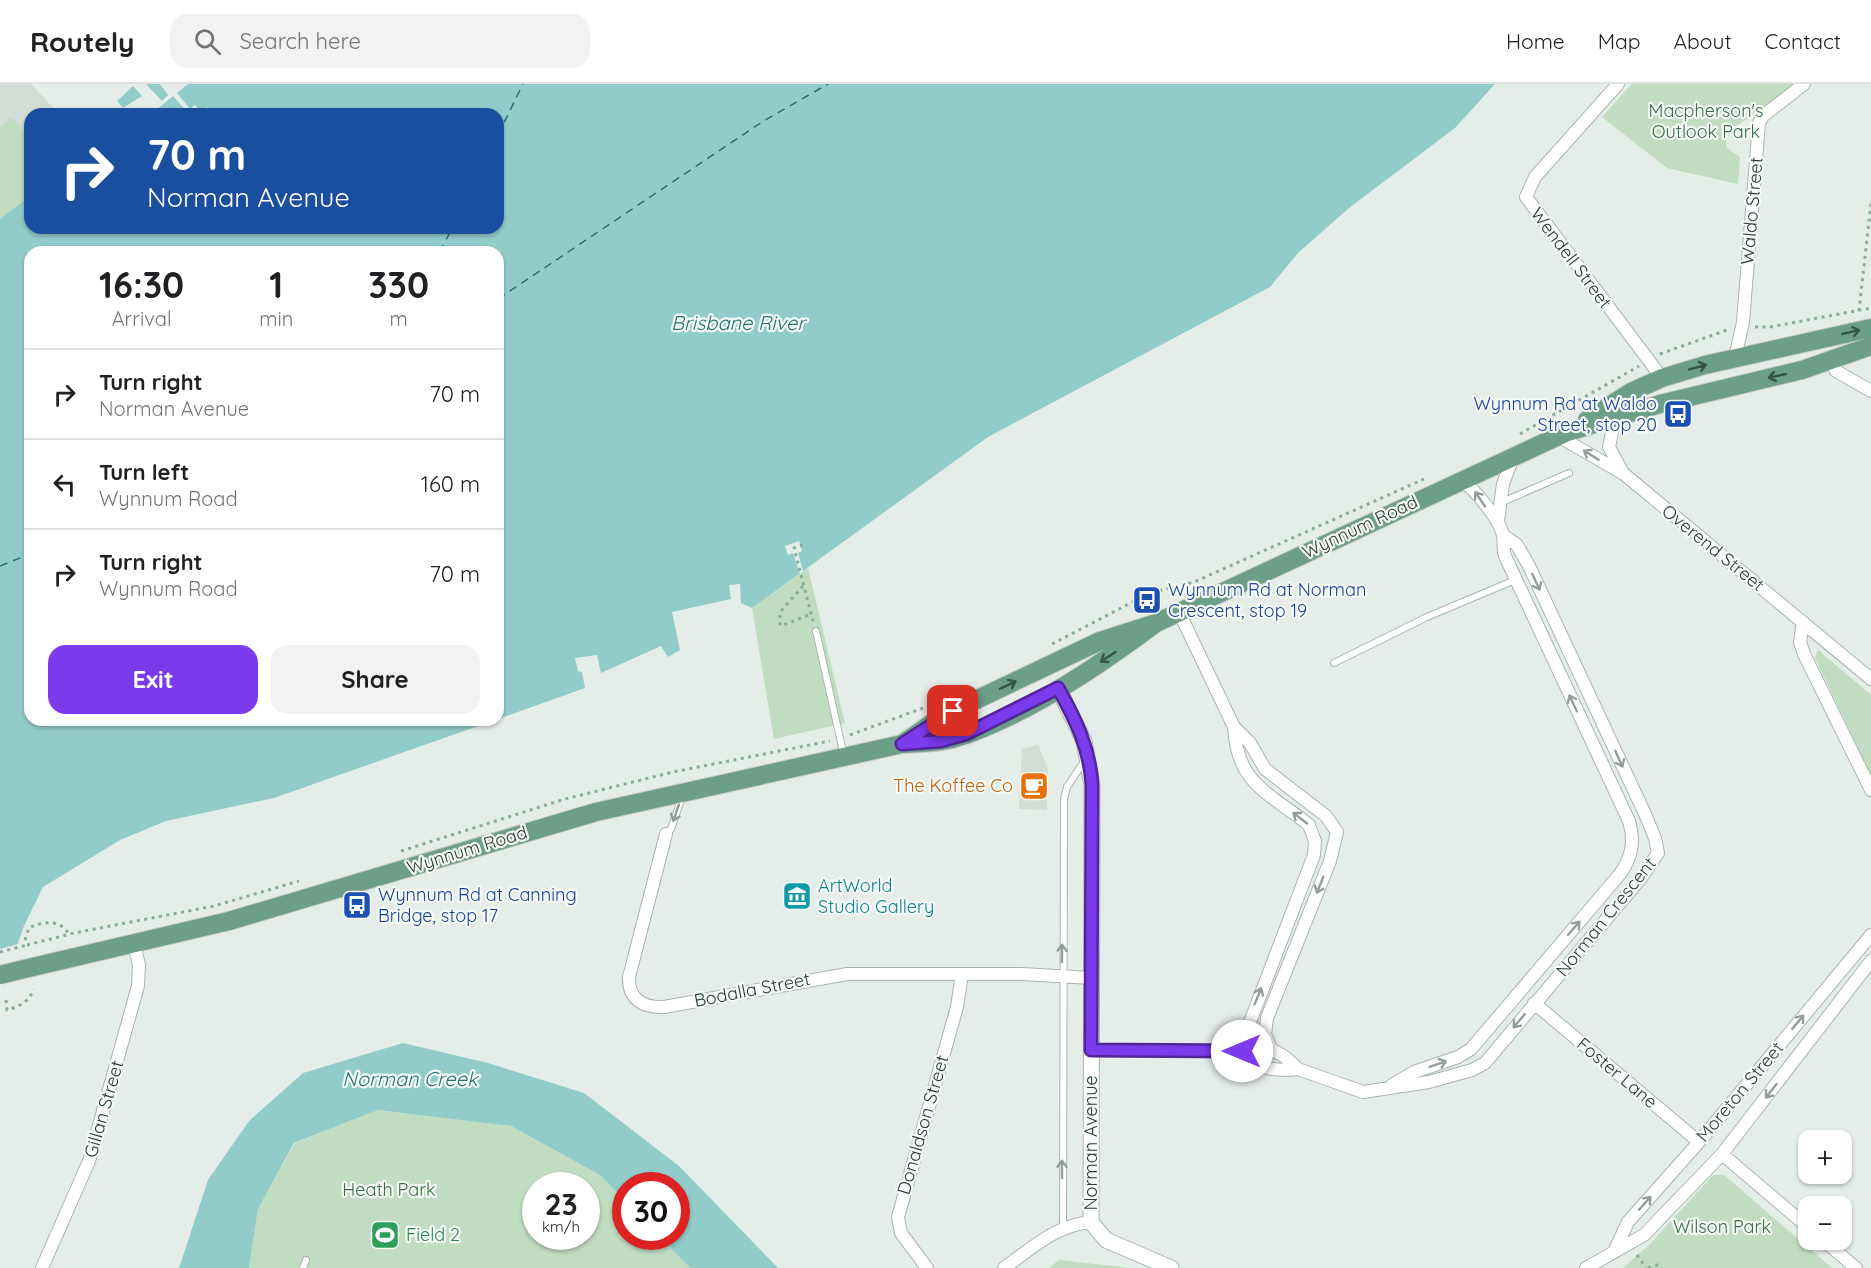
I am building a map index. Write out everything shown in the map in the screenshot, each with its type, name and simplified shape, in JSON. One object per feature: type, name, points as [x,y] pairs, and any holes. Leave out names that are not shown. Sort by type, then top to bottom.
[{"type":"main road","name":"Wynnum Road","points":[[1561,435],[1631,392],[1662,378],[1735,358],[1871,328]]},
{"type":"main road","points":[[1790,346],[1826,351],[1831,361]]},
{"type":"main road","name":"Wynnum Road","points":[[902,744],[942,716],[1100,642],[1156,623],[1461,480],[1512,448],[1705,392],[1831,361],[1871,346]]},
{"type":"main road","points":[[1662,378],[1679,389],[1705,392]]},
{"type":"main road","name":"Wynnum Road","points":[[0,975],[229,921],[596,812],[902,744],[941,741],[966,734],[1058,688],[1156,623]]},
{"type":"main road","name":"Norman Avenue","points":[[1048,667],[1058,688]]},
{"type":"street","name":"Wendell Street","points":[[1618,84],[1535,177],[1526,195],[1532,208],[1662,378]]},
{"type":"street","name":"Waldo Street","points":[[1735,358],[1742,327],[1759,123],[1763,116],[1804,84]]},
{"type":"street","points":[[1831,361],[1836,371],[1871,391]]},
{"type":"street","name":"Overend Street","points":[[1623,415],[1613,428],[1609,447],[1624,474]]},
{"type":"street","name":"Overend Street","points":[[1561,435],[1624,474],[1871,679]]},
{"type":"street","name":"Norman Crescent","points":[[1498,521],[1512,448]]},
{"type":"street","name":"Norman Crescent","points":[[1385,1089],[1414,1072],[1458,1057],[1471,1049],[1620,874],[1632,850],[1629,821],[1515,580],[1503,552],[1503,535],[1498,521],[1471,486],[1461,480]]},
{"type":"street","name":"Norman Crescent","points":[[1179,612],[1234,727],[1250,743],[1265,769],[1326,816],[1337,832],[1330,861],[1265,1025],[1269,1047],[1298,1069],[1363,1092],[1429,1082],[1480,1067],[1641,878],[1658,850],[1640,805],[1529,566],[1516,545],[1503,535]]},
{"type":"street","points":[[1803,622],[1800,642],[1804,654],[1871,790]]},
{"type":"street","name":"Norman Avenue","points":[[1058,688],[1079,728],[1088,754],[1092,805],[1091,1222],[1106,1240],[1171,1268]]},
{"type":"street","name":"Norman Crescent","points":[[1234,727],[1236,748],[1251,780],[1309,825],[1314,835],[1316,846],[1246,1027],[1242,1051],[1246,1059],[1269,1069],[1298,1069]]},
{"type":"street","name":"Bodalla Street","points":[[666,834],[629,976],[632,994],[645,1005],[664,1007],[847,974],[962,974],[1091,978]]},
{"type":"street","name":"Moreton Street","points":[[1614,1252],[1628,1222],[1699,1142],[1871,935]]},
{"type":"street","name":"Gillan Street","points":[[42,1268],[85,1172],[105,1112],[138,986],[140,965],[134,944]]},
{"type":"street","name":"Moreton Street","points":[[1586,1268],[1644,1235],[1722,1154],[1871,961]]},
{"type":"street","name":"Donaldson Street","points":[[927,1268],[903,1237],[898,1220],[957,1007],[962,974]]},
{"type":"street","name":"Foster Lane","points":[[1534,1003],[1699,1142]]},
{"type":"street","points":[[1091,1050],[1242,1051]]},
{"type":"street","points":[[1722,1154],[1798,1219]]},
{"type":"street","points":[[1004,1268],[1063,1228],[1091,1222]]},
{"type":"street","points":[[1835,1250],[1856,1268]]},
{"type":"lane","points":[[1500,503],[1569,473]]},
{"type":"lane","points":[[1334,663],[1427,617],[1515,580]]},
{"type":"lane","points":[[816,631],[845,758]]},
{"type":"lane","name":"Norman Avenue","points":[[1063,1228],[1064,799],[1067,787],[1088,754]]},
{"type":"lane","name":"Bodalla Street","points":[[666,834],[671,829],[684,791]]},
{"type":"lane","points":[[303,1268],[306,1260]]},
{"type":"path","points":[[1859,311],[1871,203]]},
{"type":"path","points":[[1512,448],[1649,360],[1702,336],[1742,327],[1770,327],[1871,308]]},
{"type":"path","points":[[1059,640],[1150,593],[1194,582],[1434,474]]},
{"type":"path","points":[[803,545],[794,548],[816,631]]},
{"type":"path","points":[[803,586],[781,611],[779,622],[781,626],[786,625],[811,614]]},
{"type":"path","points":[[25,940],[28,928],[59,923],[64,926],[69,935]]},
{"type":"path","points":[[0,952],[27,945]]},
{"type":"path","points":[[6,1000],[7,1010],[16,1008],[28,999],[33,990]]},
{"type":"path","points":[[1648,1268],[1658,1265],[1662,1268]]},
{"type":"shaded area","points":[[0,84],[31,84],[53,108],[24,108],[24,201],[0,219]]},
{"type":"shaded area","name":"The Koffee Co","points":[[1038,745],[1048,768],[1047,810],[1019,809],[1022,749]]},
{"type":"green space","name":"Macpherson's Outlook Park","points":[[1632,84],[1793,84],[1758,113],[1725,132],[1727,148],[1740,157],[1738,184],[1667,168],[1602,117]]},
{"type":"green space","points":[[11,117],[24,131],[24,201],[0,219],[0,127]]},
{"type":"green space","points":[[808,568],[845,723],[774,739],[752,608]]},
{"type":"green space","points":[[1818,650],[1871,695],[1871,775],[1815,658]]},
{"type":"green space","name":"Heath Park","points":[[378,1110],[511,1126],[595,1172],[522,1172],[522,1250],[600,1250],[600,1175],[612,1187],[612,1250],[673,1250],[690,1268],[249,1268],[258,1209],[295,1143]]},
{"type":"green space","name":"Wilson Park","points":[[1713,1175],[1724,1175],[1798,1239],[1798,1250],[1811,1250],[1832,1268],[1623,1268],[1650,1244]]},
{"type":"green space","points":[[1059,1260],[1130,1268],[1049,1268]]},
{"type":"water","points":[[146,84],[160,84],[168,95],[162,101]]},
{"type":"water","name":"Brisbane River","points":[[188,84],[1495,84],[1455,128],[1349,208],[1298,253],[1270,287],[988,437],[752,608],[741,603],[740,584],[729,585],[731,599],[672,612],[680,650],[668,657],[661,646],[601,673],[597,655],[575,658],[578,671],[582,672],[585,688],[504,717],[504,246],[24,246],[24,726],[478,726],[274,798],[166,821],[120,840],[43,887],[24,926],[0,995],[0,219],[24,201],[24,234],[504,234],[504,108],[158,108]]},
{"type":"water","points":[[133,86],[142,96],[123,108],[117,101]]},
{"type":"water","name":"Norman Creek","points":[[403,1043],[488,1063],[584,1093],[685,1172],[612,1172],[612,1187],[600,1175],[600,1172],[595,1172],[511,1126],[378,1110],[294,1143],[258,1209],[249,1268],[179,1268],[208,1180],[249,1121],[303,1073]]},
{"type":"water","name":"Norman Creek","points":[[690,1177],[778,1268],[690,1268],[673,1250],[690,1250]]},
{"type":"pier","points":[[177,93],[189,108],[184,108],[173,96]]},
{"type":"pier","points":[[799,541],[802,551],[798,553],[803,571],[800,574],[793,553],[788,555],[785,546]]},
{"type":"pier","points":[[22,943],[3,996],[0,998],[0,949]]},
{"type":"ferry route","points":[[504,123],[523,84]]},
{"type":"ferry route","points":[[504,295],[762,122],[828,84]]},
{"type":"ferry route","points":[[443,246],[449,234]]},
{"type":"ferry route","points":[[0,566],[24,556]]},
{"type":"place","name":"Wynnum Rd at Waldo Street, stop 20","points":[[1678,414]]},
{"type":"place","name":"Wynnum Rd at Norman Crescent, stop 19","points":[[1147,600]]},
{"type":"place","name":"The Koffee Co","points":[[1034,786]]},
{"type":"place","name":"ArtWorld Studio Gallery","points":[[797,896]]},
{"type":"place","name":"Wynnum Rd at Canning Bridge, stop 17","points":[[357,905]]},
{"type":"place","name":"Field 2","points":[[385,1235]]},
{"type":"route","points":[[953,711],[926,726],[902,744],[941,741],[966,734],[1058,688],[1079,728],[1088,754],[1092,785],[1091,1050],[1242,1051]]}]
